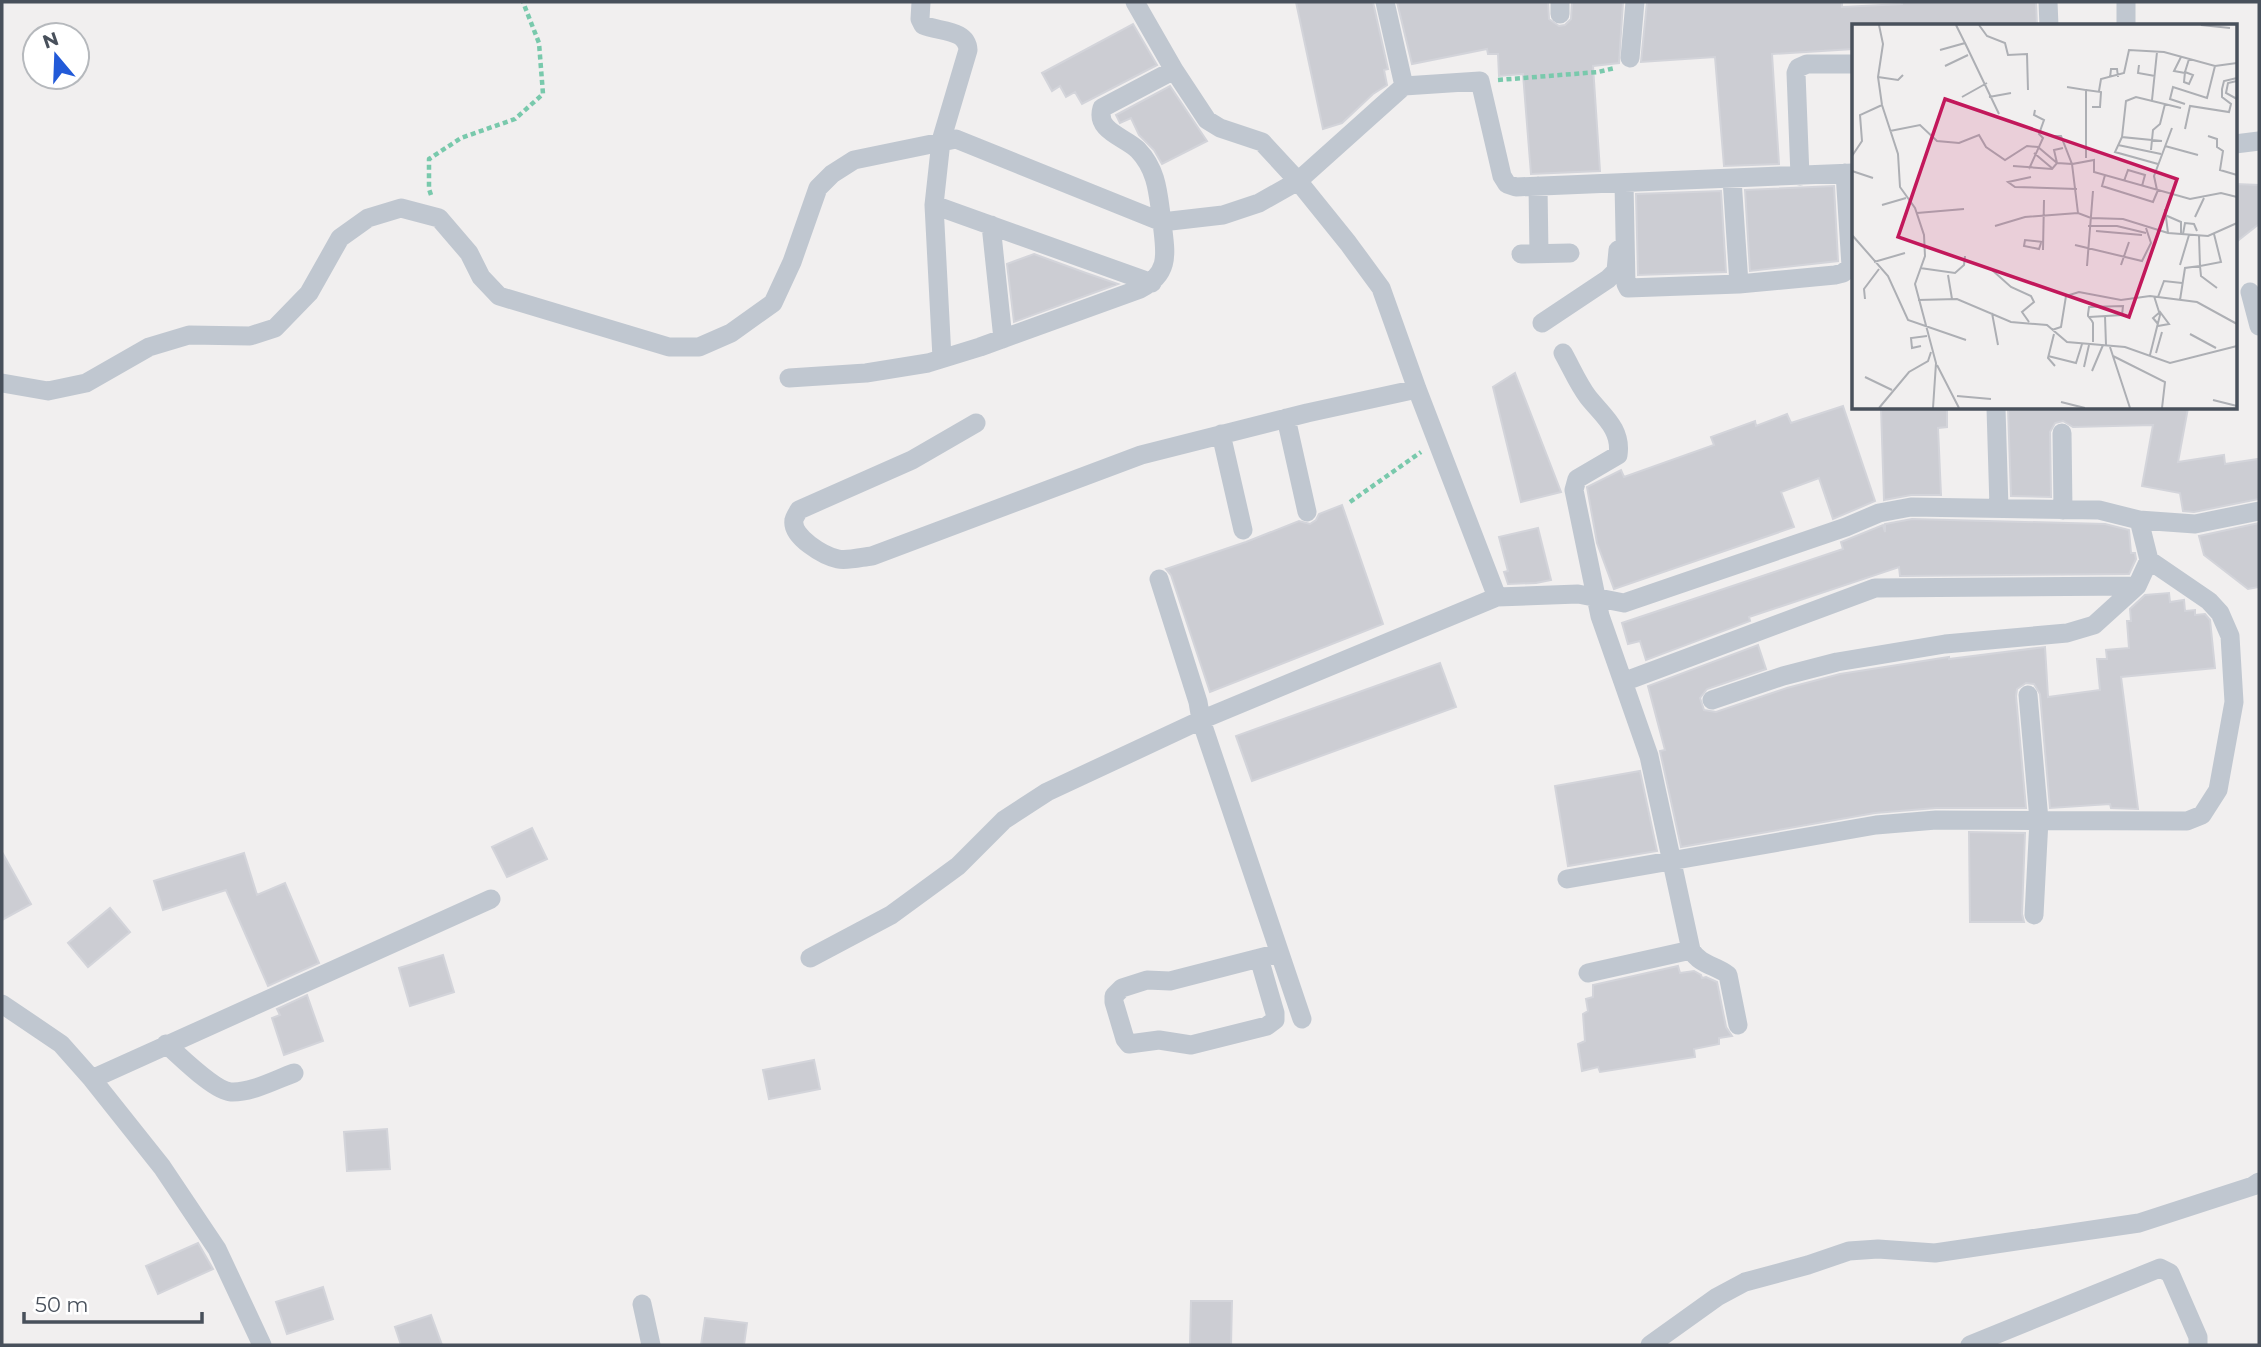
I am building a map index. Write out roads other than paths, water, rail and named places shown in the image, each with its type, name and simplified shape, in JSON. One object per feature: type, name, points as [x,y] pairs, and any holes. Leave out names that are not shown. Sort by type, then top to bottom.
[{"type":"street","points":[[921,2],[920,19],[923,25],[962,36],[968,42],[968,50],[941,141],[934,205],[942,358]]},
{"type":"street","points":[[1135,2],[1174,70],[1207,120],[1220,128],[1262,142],[1298,181],[1381,288],[1497,597]]},
{"type":"street","points":[[1385,2],[1404,86]]},
{"type":"street","points":[[1630,58],[1635,2]]},
{"type":"street","points":[[2049,2],[2049,24]]},
{"type":"street","points":[[2126,2],[2126,24]]},
{"type":"street","points":[[1800,176],[1798,68],[1807,64],[1852,64]]},
{"type":"street","points":[[789,377],[866,373],[942,358],[1003,339],[1152,283],[1166,260],[1157,181],[1150,164],[1136,148],[1106,128],[1100,115],[1102,108],[1174,70]]},
{"type":"street","points":[[2,383],[48,391],[86,383],[149,347],[189,335],[250,336],[275,328],[309,293],[340,239],[368,218],[401,208],[439,218],[469,253],[481,277],[499,296],[669,346],[699,347],[731,333],[773,303],[792,262],[818,188],[832,174],[854,160],[956,139],[1162,222],[1223,215],[1259,203],[1298,181],[1404,86],[1480,81],[1502,176],[1507,184],[1516,187],[1849,173],[1852,265],[1843,273],[1835,275],[1739,284],[1628,288],[1619,183]]},
{"type":"street","points":[[2236,144],[2259,141]]},
{"type":"street","points":[[1732,179],[1739,284]]},
{"type":"street","points":[[1542,323],[1616,271],[1619,183]]},
{"type":"street","points":[[1538,186],[1530,254],[1570,253]]},
{"type":"street","points":[[934,205],[1152,283]]},
{"type":"street","points":[[991,225],[1003,339]]},
{"type":"street","points":[[2250,292],[2259,326]]},
{"type":"street","points":[[1563,353],[1588,396],[1610,421],[1620,444],[1618,455],[1574,483],[1600,616],[1649,756],[1691,950],[1701,962],[1728,975],[1738,1025]]},
{"type":"street","points":[[976,424],[912,460],[799,510],[793,519],[794,529],[815,548],[839,559],[872,556],[1141,454],[1417,389]]},
{"type":"street","points":[[1996,410],[2000,508]]},
{"type":"street","points":[[1286,418],[1307,512]]},
{"type":"street","points":[[2062,433],[2063,510]]},
{"type":"street","points":[[1221,434],[1243,530]]},
{"type":"street","points":[[810,958],[891,915],[958,866],[1004,820],[1047,792],[1200,720],[1497,597],[1578,594],[1624,603],[1846,527],[1879,513],[1911,507],[2099,510],[2139,520],[2195,524],[2259,511]]},
{"type":"street","points":[[1712,700],[1783,676],[1837,662],[1945,644],[2067,633],[2094,625],[2137,586],[2149,560],[2139,520]]},
{"type":"street","points":[[1567,879],[1876,825],[1936,820],[2187,821],[2202,815],[2218,790],[2234,702],[2230,636],[2220,614],[2208,601],[2149,560]]},
{"type":"street","points":[[1158,579],[1198,702],[1200,720],[1302,1018]]},
{"type":"street","points":[[1623,682],[1875,588],[2137,586]]},
{"type":"street","points":[[2028,695],[2039,820],[2034,915]]},
{"type":"street","points":[[92,1079],[491,899]]},
{"type":"street","points":[[1588,972],[1691,950]]},
{"type":"street","points":[[1259,958],[1275,1013],[1275,1020],[1267,1026],[1191,1045],[1159,1040],[1129,1044],[1125,1039],[1114,996],[1122,988],[1147,980],[1170,981],[1259,958],[1279,953]]},
{"type":"street","points":[[2,1004],[61,1044],[162,1167],[217,1249],[262,1345]]},
{"type":"street","points":[[166,1044],[217,1087],[228,1092],[241,1091],[294,1073]]},
{"type":"street","points":[[1650,1345],[1717,1297],[1745,1282],[1849,1251],[1935,1252],[2139,1223],[2259,1182]]},
{"type":"street","points":[[1970,1345],[2160,1268],[2170,1273],[2198,1337],[2198,1345]]},
{"type":"street","points":[[642,1304],[651,1345]]}]
